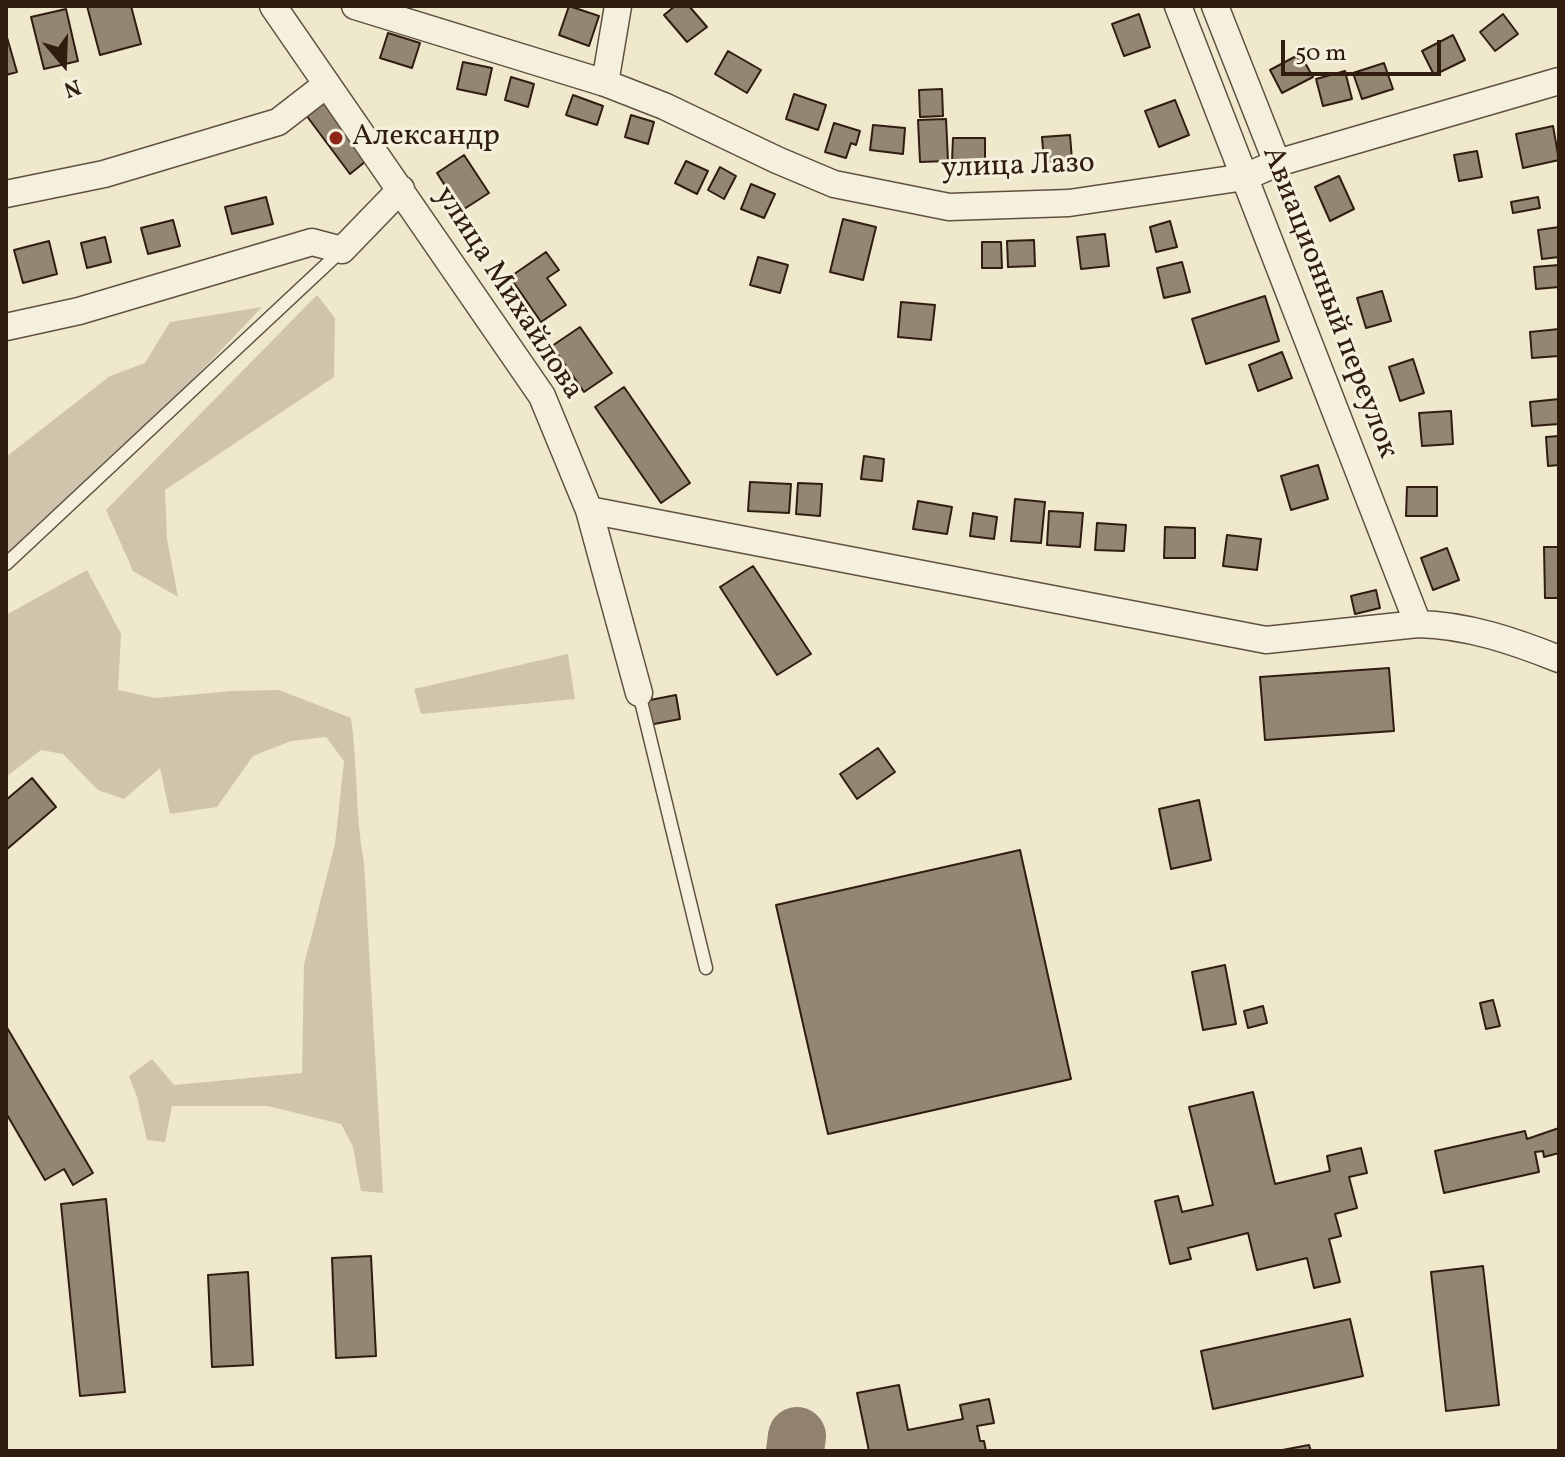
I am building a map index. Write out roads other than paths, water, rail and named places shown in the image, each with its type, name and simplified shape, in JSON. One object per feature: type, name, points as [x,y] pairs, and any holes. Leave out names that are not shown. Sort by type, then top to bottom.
[{"type":"street","name":"улица Михайлова","points":[[273,6],[542,396],[589,510],[639,693]]},
{"type":"street","name":"улица Лазо","points":[[355,6],[605,83],[664,106],[834,184],[949,207],[1069,203],[1245,177],[1277,163],[1559,81]]},
{"type":"street","points":[[605,83],[618,6]]},
{"type":"street","name":"Авиационный переулок","points":[[1178,6],[1418,624]]},
{"type":"street","name":"Авиационный переулок","points":[[1215,6],[1277,163]]},
{"type":"street","points":[[6,194],[104,174],[278,122],[327,84]]},
{"type":"street","points":[[6,327],[79,311],[312,242],[342,250],[401,189]]},
{"type":"street","points":[[589,510],[1266,640],[1418,624],[1443,625],[1514,641],[1559,659]]},
{"type":"lane","points":[[6,564],[342,250]]},
{"type":"lane","points":[[639,693],[706,968]]},
{"type":"place","name":"Александр","points":[[336,138]]}]
